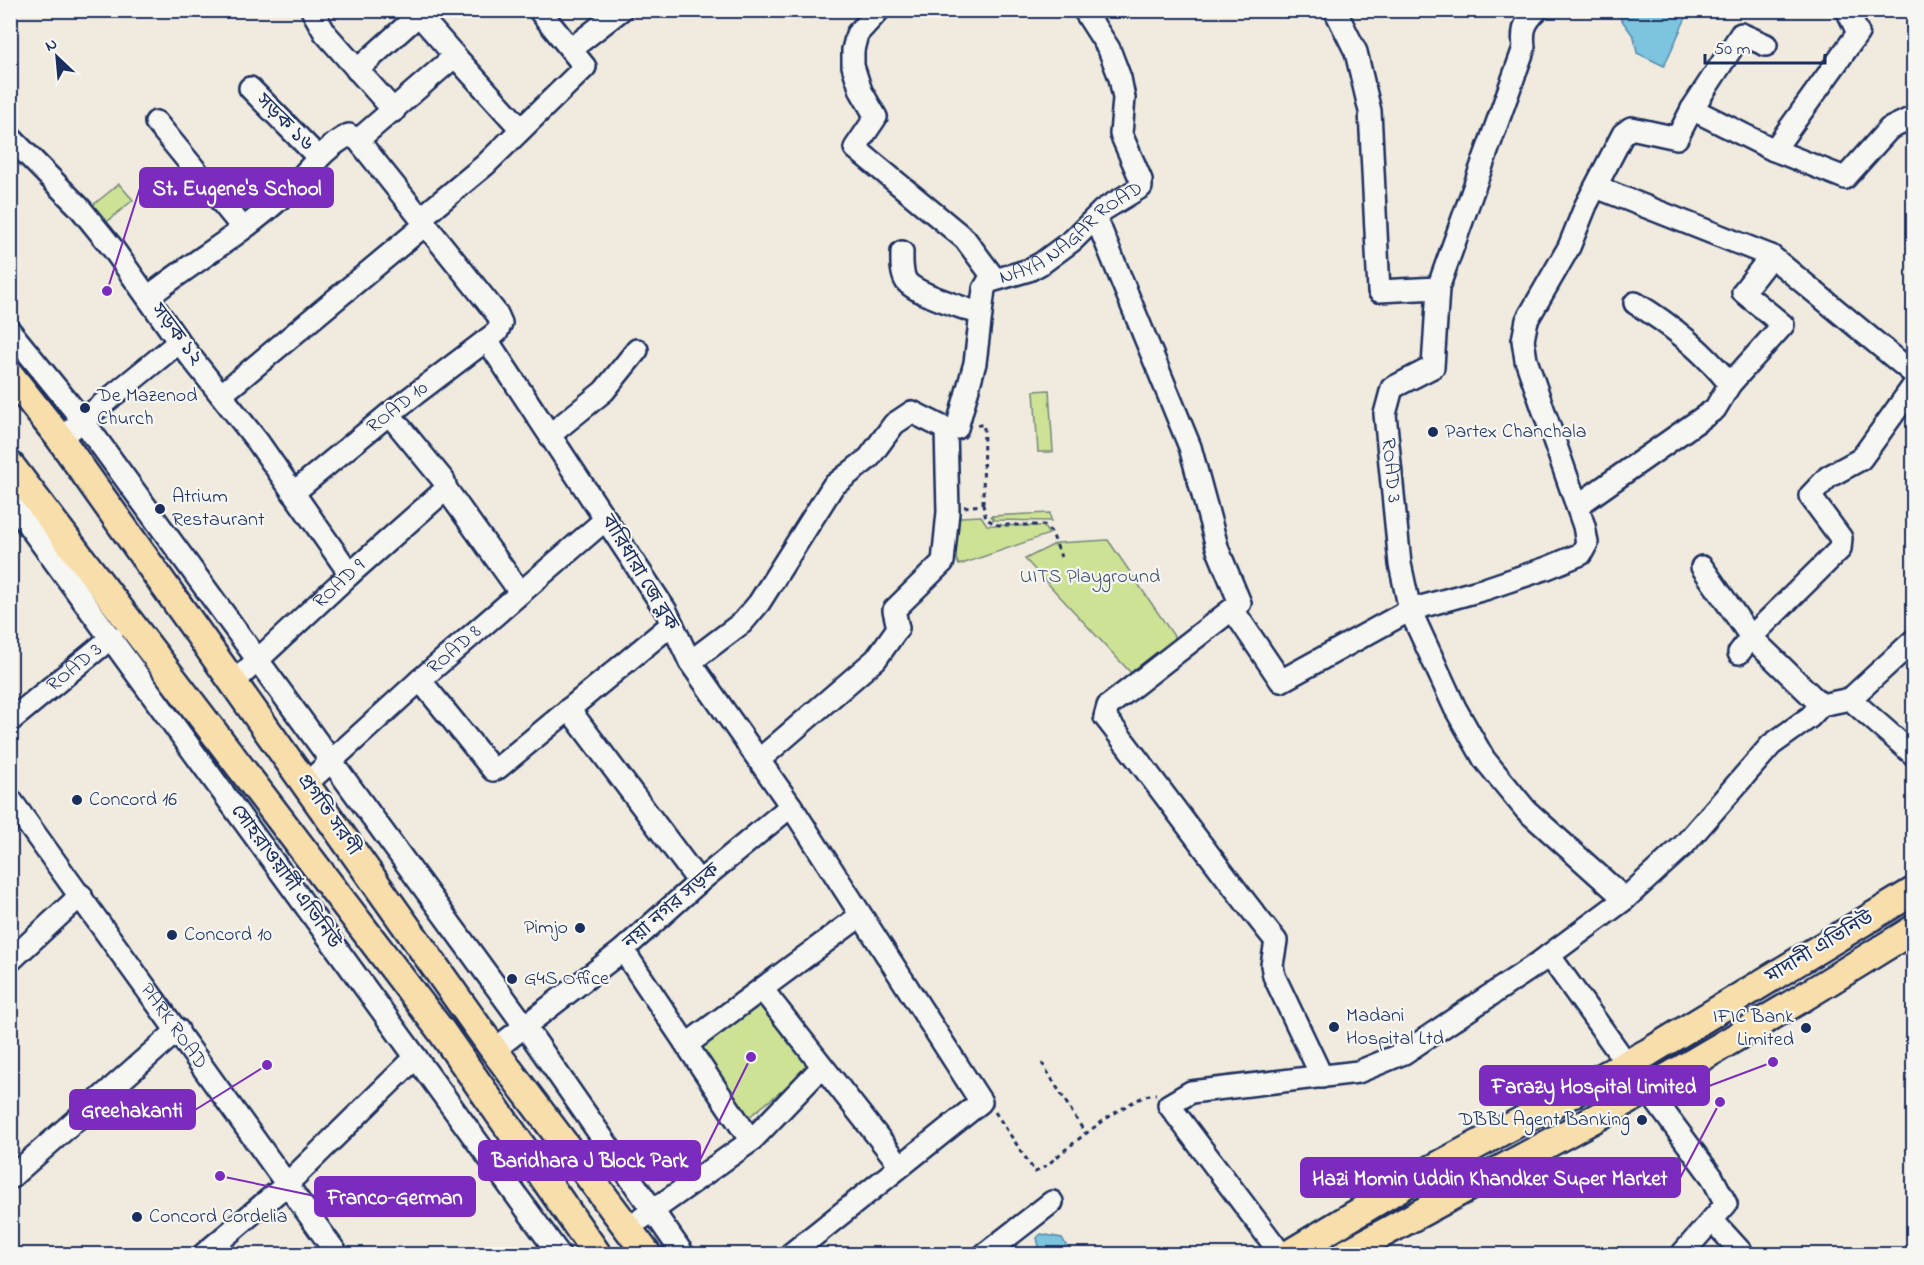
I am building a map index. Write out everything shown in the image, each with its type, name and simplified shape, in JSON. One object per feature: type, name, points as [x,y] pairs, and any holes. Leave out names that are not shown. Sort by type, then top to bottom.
[{"type":"main road","name":"প্রগতি সরণী","points":[[10,375],[59,437],[494,1050],[647,1254]]},
{"type":"main road","name":"প্রগতি সরণী","points":[[10,465],[440,1029],[597,1254]]},
{"type":"main road","name":"মাদানী এভিনিউ","points":[[1289,1254],[1421,1175],[1627,1064],[1914,891]]},
{"type":"main road","name":"মাদানী এভিনিউ","points":[[1345,1254],[1647,1089],[1914,929]]},
{"type":"main road","points":[[440,1029],[466,1010]]},
{"type":"street","points":[[312,10],[325,33],[394,111]]},
{"type":"street","points":[[222,394],[423,221],[485,165],[585,67],[539,10]]},
{"type":"street","points":[[571,49],[621,10]]},
{"type":"street","points":[[879,10],[856,34],[853,50],[853,66],[861,91],[876,117],[855,148],[965,239],[994,278]]},
{"type":"street","name":"NAYA NAGAR ROAD","points":[[759,760],[833,698],[889,644],[898,628],[894,610],[943,562],[952,428],[975,363],[984,289],[994,278],[1029,270],[1042,263],[1073,240],[1103,210],[1141,187],[1141,180],[1121,134],[1124,98],[1120,78],[1109,49],[1084,10]]},
{"type":"street","points":[[1335,10],[1356,52],[1370,111],[1379,291],[1438,288]]},
{"type":"street","name":"ROAD 3","points":[[1537,10],[1525,21],[1522,32],[1524,48],[1438,288],[1433,367],[1392,388],[1384,414],[1400,564],[1410,610],[1455,708],[1484,759],[1526,810],[1625,899]]},
{"type":"street","points":[[1774,150],[1858,33],[1847,10]]},
{"type":"street","points":[[357,70],[421,13],[455,56],[521,129]]},
{"type":"street","points":[[1233,610],[1281,681],[1410,610],[1485,589],[1548,568],[1581,554],[1587,543],[1577,506],[1526,360],[1523,340],[1527,320],[1569,247],[1623,134],[1631,128],[1677,138],[1692,109],[1741,34],[1766,45]]},
{"type":"street","points":[[358,140],[455,56]]},
{"type":"street","name":"সড়ক ১৬","points":[[250,88],[319,158]]},
{"type":"street","points":[[1692,109],[1774,150],[1845,178],[1889,129],[1914,117]]},
{"type":"street","points":[[156,122],[242,227]]},
{"type":"street","points":[[148,297],[284,195],[319,158],[338,141],[349,135],[358,140],[423,221]]},
{"type":"street","name":"সড়ক ১২","points":[[10,137],[81,208],[179,342],[222,394],[350,574]]},
{"type":"street","points":[[1596,187],[1771,256],[1914,374]]},
{"type":"street","points":[[1096,218],[1190,447],[1218,550],[1240,603],[1184,644],[1108,706],[1105,717],[1171,801],[1234,890],[1276,941],[1272,965],[1274,976],[1322,1077]]},
{"type":"street","name":"ROAD 10","points":[[294,494],[389,414],[497,332],[501,323],[423,221]]},
{"type":"street","points":[[902,252],[902,271],[907,283],[919,290],[981,314]]},
{"type":"street","points":[[1577,506],[1715,409],[1730,384],[1783,325],[1743,292],[1771,256]]},
{"type":"street","points":[[1635,303],[1665,320],[1690,342],[1730,384]]},
{"type":"street","points":[[10,331],[84,422],[524,1026],[683,1254]]},
{"type":"street","name":"বারিধারা জে ব্লক","points":[[487,340],[666,611],[690,662],[791,806],[981,1102]]},
{"type":"street","points":[[59,437],[84,422],[179,342]]},
{"type":"street","points":[[551,435],[604,391],[637,350]]},
{"type":"street","points":[[1745,645],[1840,549],[1841,538],[1810,496],[1828,477],[1862,459],[1914,385]]},
{"type":"street","points":[[690,662],[743,622],[759,603],[833,486],[869,458],[894,424],[912,412],[952,428]]},
{"type":"street","points":[[389,414],[444,481],[446,489],[520,592]]},
{"type":"street","name":"ROAD 9","points":[[234,682],[446,489]]},
{"type":"street","name":"সোহরাওয়ার্দী এভিনিউ","points":[[10,500],[112,637],[559,1254]]},
{"type":"street","name":"ROAD 8","points":[[306,784],[420,680],[606,519]]},
{"type":"street","points":[[1702,567],[1745,645],[1821,705]]},
{"type":"street","points":[[420,680],[493,770],[672,624]]},
{"type":"street","name":"ROAD 3","points":[[10,721],[112,637]]},
{"type":"street","points":[[1281,1254],[1169,1105],[1191,1092],[1358,1072],[1404,1053],[1549,955],[1625,899],[1684,845],[1771,745],[1810,717],[1821,705],[1850,699],[1914,640]]},
{"type":"street","points":[[1850,699],[1914,755]]},
{"type":"street","points":[[569,709],[699,882]]},
{"type":"street","name":"PARK ROAD","points":[[10,799],[337,1254]]},
{"type":"street","name":"নয়া নগর সড়ক","points":[[494,1050],[623,950],[699,882],[791,806]]},
{"type":"street","points":[[10,961],[81,895]]},
{"type":"street","points":[[686,1045],[860,916]]},
{"type":"street","points":[[623,950],[751,1141]]},
{"type":"street","points":[[1549,955],[1627,1064]]},
{"type":"street","points":[[762,989],[821,1068],[900,1165]]},
{"type":"street","points":[[10,1178],[178,1030]]},
{"type":"street","points":[[204,1254],[286,1185],[416,1057]]},
{"type":"street","points":[[627,1227],[652,1212],[751,1141],[821,1068]]},
{"type":"street","points":[[1647,1089],[1712,1177],[1726,1204],[1682,1254]]},
{"type":"street","points":[[791,1254],[981,1102]]},
{"type":"street","points":[[985,1254],[1052,1202]]},
{"type":"street","points":[[1713,1221],[1743,1254]]},
{"type":"path","points":[[952,428],[984,425],[983,505],[990,523],[1044,525],[1049,528],[1061,557]]},
{"type":"path","points":[[948,508],[983,505]]},
{"type":"path","points":[[1042,1063],[1085,1133]]},
{"type":"path","points":[[981,1102],[989,1103],[1035,1172],[1085,1133],[1148,1095],[1155,1093],[1169,1105]]},
{"type":"green space","points":[[119,184],[133,200],[103,225],[88,209]]},
{"type":"green space","points":[[1049,390],[1053,452],[1038,452],[1034,391]]},
{"type":"green space","points":[[1050,513],[1051,521],[994,520],[991,516]]},
{"type":"green space","points":[[981,516],[987,525],[1043,526],[1049,534],[959,565],[952,549],[960,517]]},
{"type":"green space","name":"UITS Playground","points":[[1108,540],[1176,639],[1131,673],[1025,559],[1057,543]]},
{"type":"green space","points":[[764,994],[813,1066],[744,1121],[689,1047]]},
{"type":"water","points":[[1615,11],[1689,11],[1664,66],[1637,53],[1634,37]]},
{"type":"water","points":[[1041,1234],[1062,1238],[1066,1245],[1063,1253],[1057,1254],[1039,1247],[1037,1238]]},
{"type":"place","name":"St. Eugene's School","points":[[107,291]]},
{"type":"place","name":"De Mazenod Church","points":[[85,408]]},
{"type":"place","name":"Partex Chanchala","points":[[1433,432]]},
{"type":"place","name":"Atrium Restaurant","points":[[160,509]]},
{"type":"place","name":"Concord 16","points":[[77,800]]},
{"type":"place","name":"Pimjo","points":[[580,928]]},
{"type":"place","name":"Concord 10","points":[[172,935]]},
{"type":"place","name":"G4S Office","points":[[512,979]]},
{"type":"place","name":"Madani Hospital Ltd","points":[[1334,1027]]},
{"type":"place","name":"IFIC Bank Limited","points":[[1806,1028]]},
{"type":"place","name":"Baridhara J Block Park","points":[[751,1057]]},
{"type":"place","name":"Farazy Hospital Limited","points":[[1773,1062]]},
{"type":"place","name":"Greehakanti","points":[[267,1065]]},
{"type":"place","name":"Hazi Momin Uddin Khandker Super Market","points":[[1720,1102]]},
{"type":"place","name":"DBBL Agent Banking","points":[[1642,1120]]},
{"type":"place","name":"Franco-German","points":[[220,1176]]},
{"type":"place","name":"Concord Cordelia","points":[[137,1217]]}]
